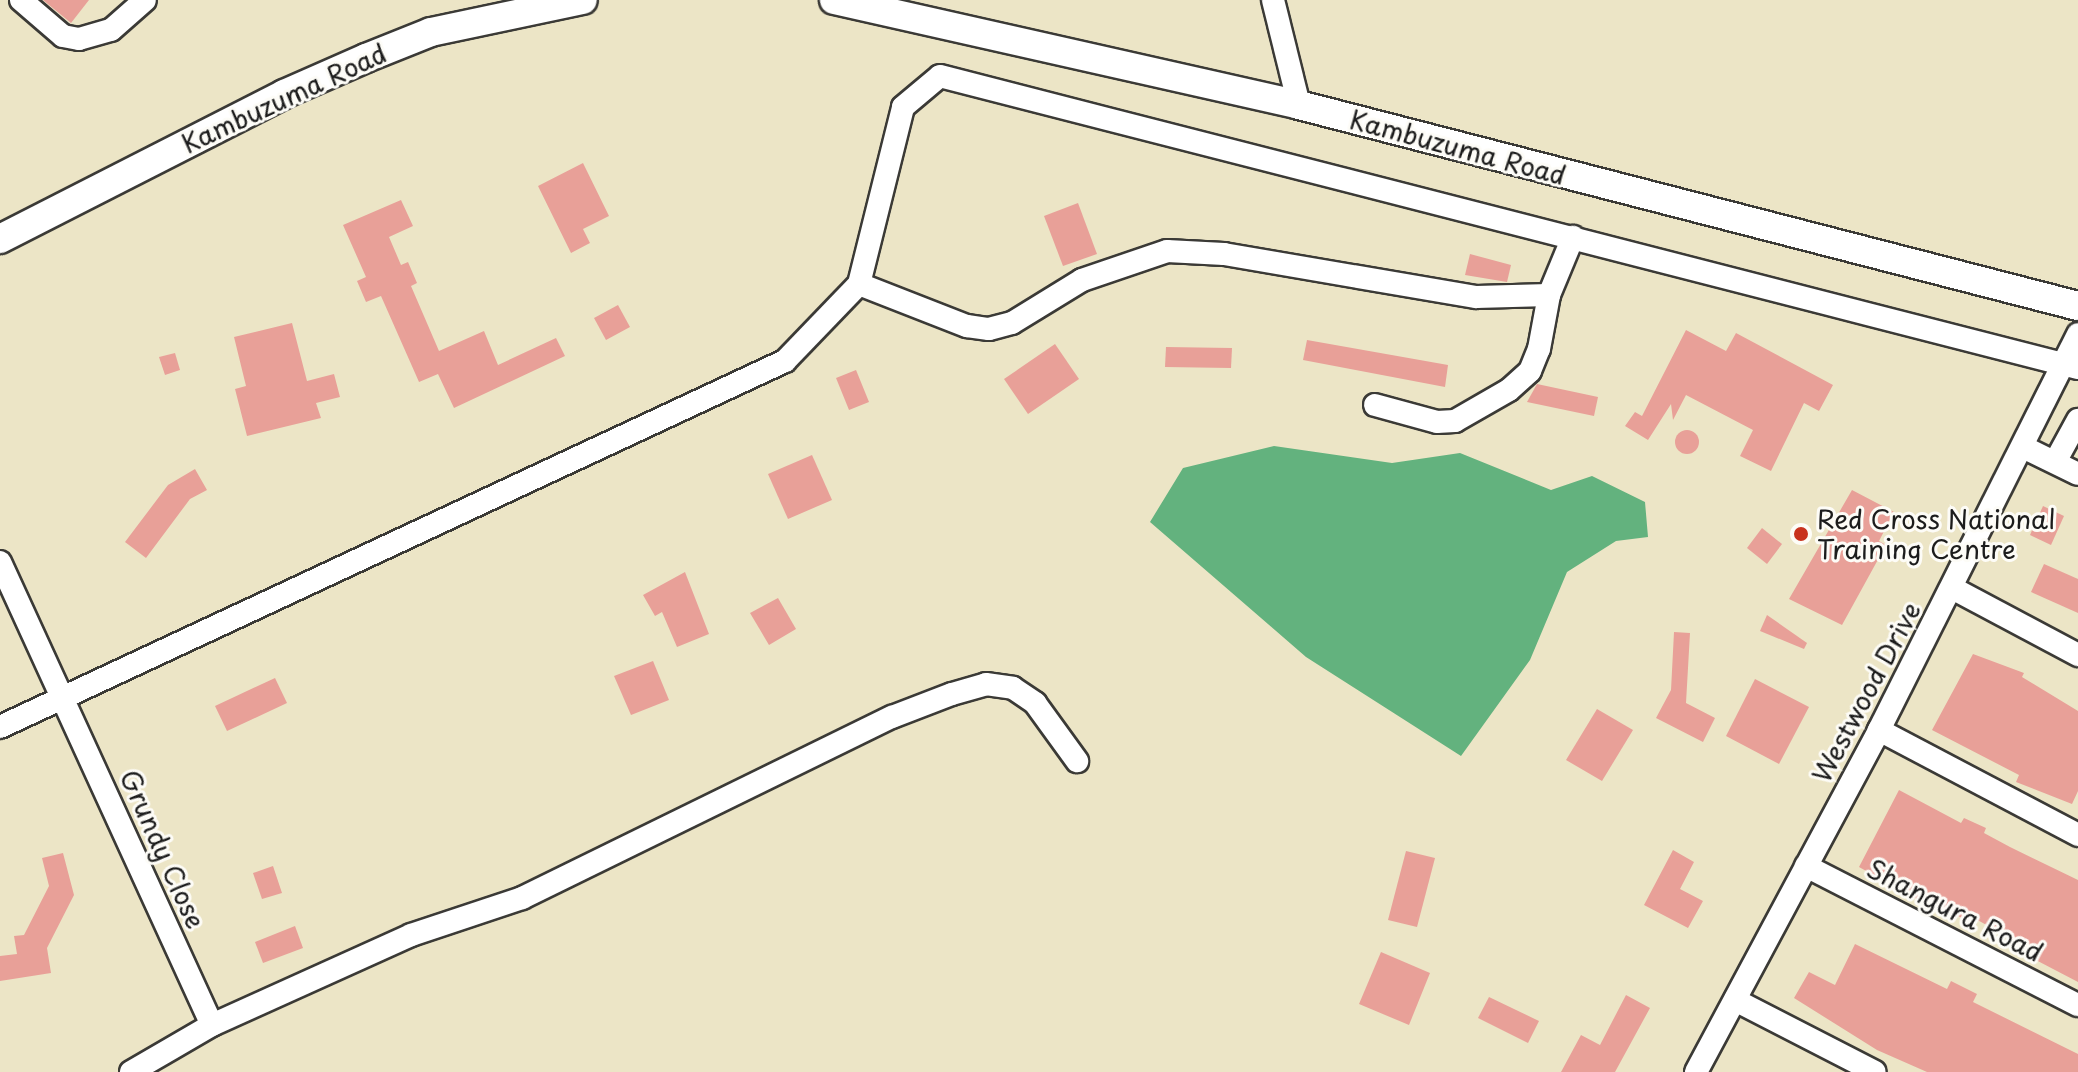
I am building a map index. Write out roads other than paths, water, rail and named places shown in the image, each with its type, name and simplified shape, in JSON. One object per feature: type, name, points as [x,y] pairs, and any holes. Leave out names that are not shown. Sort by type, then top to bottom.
[{"type":"main road","name":"Kambuzuma Road","points":[[0,239],[284,94],[366,58],[431,32],[583,0]]},
{"type":"main road","name":"Kambuzuma Road","points":[[834,0],[1299,105],[2078,306]]},
{"type":"street","points":[[21,0],[63,36],[79,39],[111,30],[145,0]]},
{"type":"street","points":[[1273,0],[1299,105]]},
{"type":"street","points":[[0,727],[785,361],[859,284],[903,107],[940,76],[2071,366]]},
{"type":"street","points":[[1375,405],[1437,422],[1476,412],[1530,371],[1549,295],[1573,237]]},
{"type":"street","points":[[859,284],[967,326],[989,329],[1012,323],[1082,280],[1167,251],[1224,254],[1476,297],[1549,295]]},
{"type":"street","name":"Westwood Drive","points":[[1696,1072],[1879,730],[2023,447],[2071,366],[2078,334]]},
{"type":"street","points":[[2055,462],[2078,420]]},
{"type":"street","points":[[2023,447],[2078,474]]},
{"type":"street","name":"Grundy Close","points":[[0,562],[212,1025]]},
{"type":"street","points":[[1952,588],[2078,655]]},
{"type":"street","points":[[131,1072],[212,1025],[411,935],[522,898],[892,717],[952,694],[986,684],[1013,688],[1035,703],[1077,761]]},
{"type":"street","points":[[1879,730],[2078,835]]},
{"type":"street","name":"Shangura Road","points":[[1806,866],[2078,1005]]},
{"type":"street","points":[[1735,1000],[1875,1072]]},
{"type":"place","name":"Red Cross National Training Centre","points":[[1801,534]]}]
